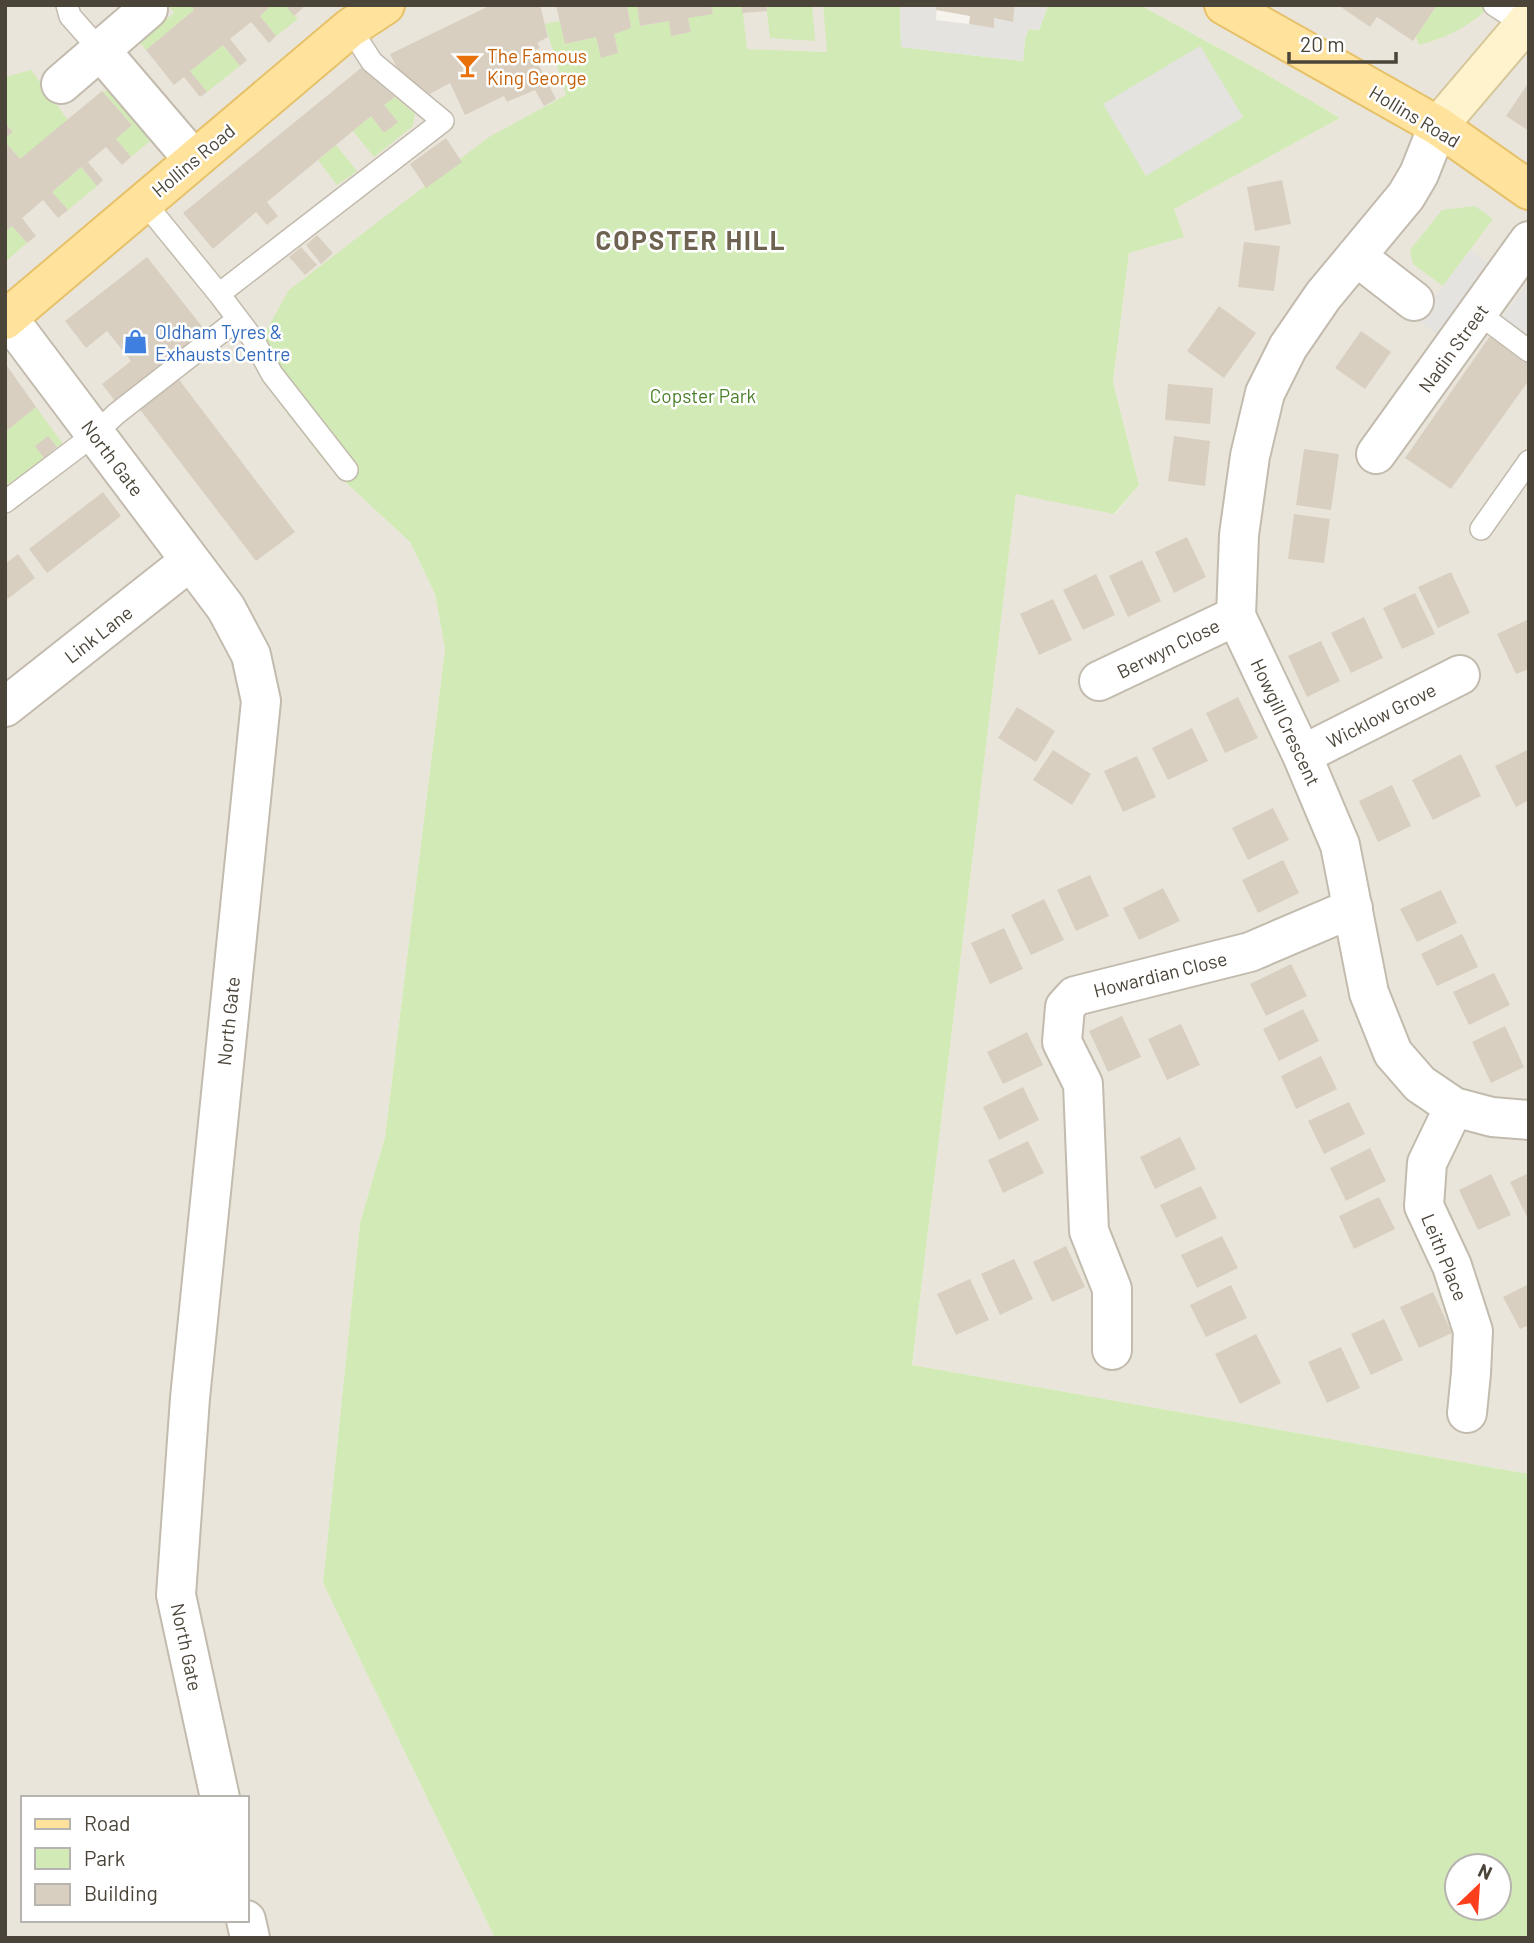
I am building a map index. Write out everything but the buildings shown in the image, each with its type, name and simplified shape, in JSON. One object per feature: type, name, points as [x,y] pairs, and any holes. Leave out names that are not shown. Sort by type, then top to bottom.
[{"type":"main road","name":"Hollins Road","points":[[5,320],[350,28],[385,5]]},
{"type":"main road","name":"Hollins Road","points":[[1228,6],[1437,127],[1529,190]]},
{"type":"street","points":[[61,85],[148,9]]},
{"type":"street","points":[[1437,127],[1516,16]]},
{"type":"street","points":[[100,50],[193,159]]},
{"type":"street","name":"Howgill Crescent","points":[[1437,127],[1419,174],[1406,196],[1323,296],[1287,347],[1265,393],[1250,456],[1239,535],[1236,615],[1302,755],[1340,845],[1370,993],[1393,1053],[1420,1084],[1454,1107],[1492,1117],[1529,1120]]},
{"type":"street","name":"Nadin Street","points":[[1376,454],[1529,242]]},
{"type":"street","points":[[1356,256],[1414,301]]},
{"type":"street","name":"North Gate","points":[[5,320],[20,334],[226,608],[251,655],[261,701],[190,1398],[176,1595],[220,1796]]},
{"type":"street","name":"Link Lane","points":[[5,707],[191,561]]},
{"type":"street","name":"Berwyn Close","points":[[1099,681],[1236,615]]},
{"type":"street","name":"Wicklow Grove","points":[[1302,755],[1460,675]]},
{"type":"street","name":"Howardian Close","points":[[1112,1350],[1112,1289],[1089,1231],[1083,1084],[1062,1042],[1065,1007],[1075,996],[1250,952],[1353,908]]},
{"type":"street","name":"Leith Place","points":[[1454,1107],[1427,1163],[1424,1206],[1452,1266],[1473,1331],[1467,1413]]},
{"type":"lane","points":[[67,5],[70,16],[100,50]]},
{"type":"lane","points":[[219,294],[443,121],[372,62],[350,28]]},
{"type":"lane","points":[[144,202],[238,319],[253,339],[272,374],[347,470]]},
{"type":"lane","points":[[1478,313],[1529,351]]},
{"type":"lane","points":[[5,502],[95,434],[116,414],[238,319]]},
{"type":"lane","points":[[1481,529],[1529,461]]},
{"type":"shaded area","points":[[5,5],[823,5],[828,52],[747,49],[328,466],[410,542],[435,594],[445,649],[385,1137],[360,1223],[323,1583],[495,1938],[5,1938]]},
{"type":"shaded area","points":[[900,5],[937,5],[936,20],[993,27],[994,18],[1013,21],[1015,5],[1048,5],[1039,30],[1029,29],[1025,38],[1023,61],[901,47]]},
{"type":"shaded area","points":[[1140,5],[1529,5],[1529,1474],[912,1365],[1016,493],[1115,514],[1139,485],[1113,382],[1129,253],[1183,237],[1173,209],[1340,118]]},
{"type":"shaded area","points":[[1200,46],[1243,117],[1146,176],[1103,104]]},
{"type":"shaded area","points":[[1470,250],[1490,265],[1438,335],[1418,320]]},
{"type":"shaded area","points":[[1529,281],[1529,340],[1501,319]]},
{"type":"green space","points":[[168,5],[190,5],[194,10],[146,50],[139,42],[174,13]]},
{"type":"green space","points":[[272,5],[285,5],[298,19],[276,36],[260,16]]},
{"type":"green space","name":"Copster Park","points":[[627,5],[637,5],[641,26],[669,21],[672,36],[691,32],[688,18],[713,13],[711,5],[742,5],[747,49],[827,52],[823,5],[900,5],[901,47],[1023,61],[1025,38],[1029,29],[1039,30],[1048,5],[1140,5],[1340,118],[1174,209],[1184,237],[1129,253],[1113,382],[1139,485],[1114,514],[1016,494],[912,1365],[1529,1474],[1529,1938],[495,1938],[323,1583],[360,1223],[385,1137],[445,649],[435,594],[410,542],[328,466],[270,391],[252,356],[289,290],[489,137],[566,95],[545,24],[560,21],[565,44],[596,37],[601,57],[618,53],[614,34],[631,28]]},
{"type":"green space","points":[[766,5],[812,5],[815,41],[770,38]]},
{"type":"green space","points":[[1437,5],[1478,5],[1486,10],[1454,32],[1419,45],[1416,37]]},
{"type":"green space","points":[[223,45],[240,66],[207,92],[190,71]]},
{"type":"green space","points":[[31,70],[68,120],[20,159],[5,142],[5,138],[13,132],[5,123],[5,77]]},
{"type":"green space","points":[[102,91],[110,92],[150,141],[131,157],[116,139],[132,125]]},
{"type":"green space","points":[[395,97],[415,114],[413,126],[374,157],[353,131],[371,116],[384,133],[397,121],[384,105]]},
{"type":"green space","points":[[336,145],[357,171],[337,185],[318,160]]},
{"type":"green space","points":[[81,167],[97,186],[68,210],[52,192]]},
{"type":"green space","points":[[1475,206],[1493,219],[1443,286],[1413,264],[1410,250],[1442,210]]},
{"type":"green space","points":[[12,226],[27,243],[5,262],[5,232]]},
{"type":"green space","points":[[36,407],[63,444],[57,447],[48,436],[35,446],[44,458],[6,486],[5,432]]},
{"type":"place","name":"The Famous King George","points":[[467,66]]},
{"type":"place","name":"Oldham Tyres & Exhausts Centre","points":[[135,342]]},
{"type":"district","name":"COPSTER HILL","points":[[691,239]]}]
